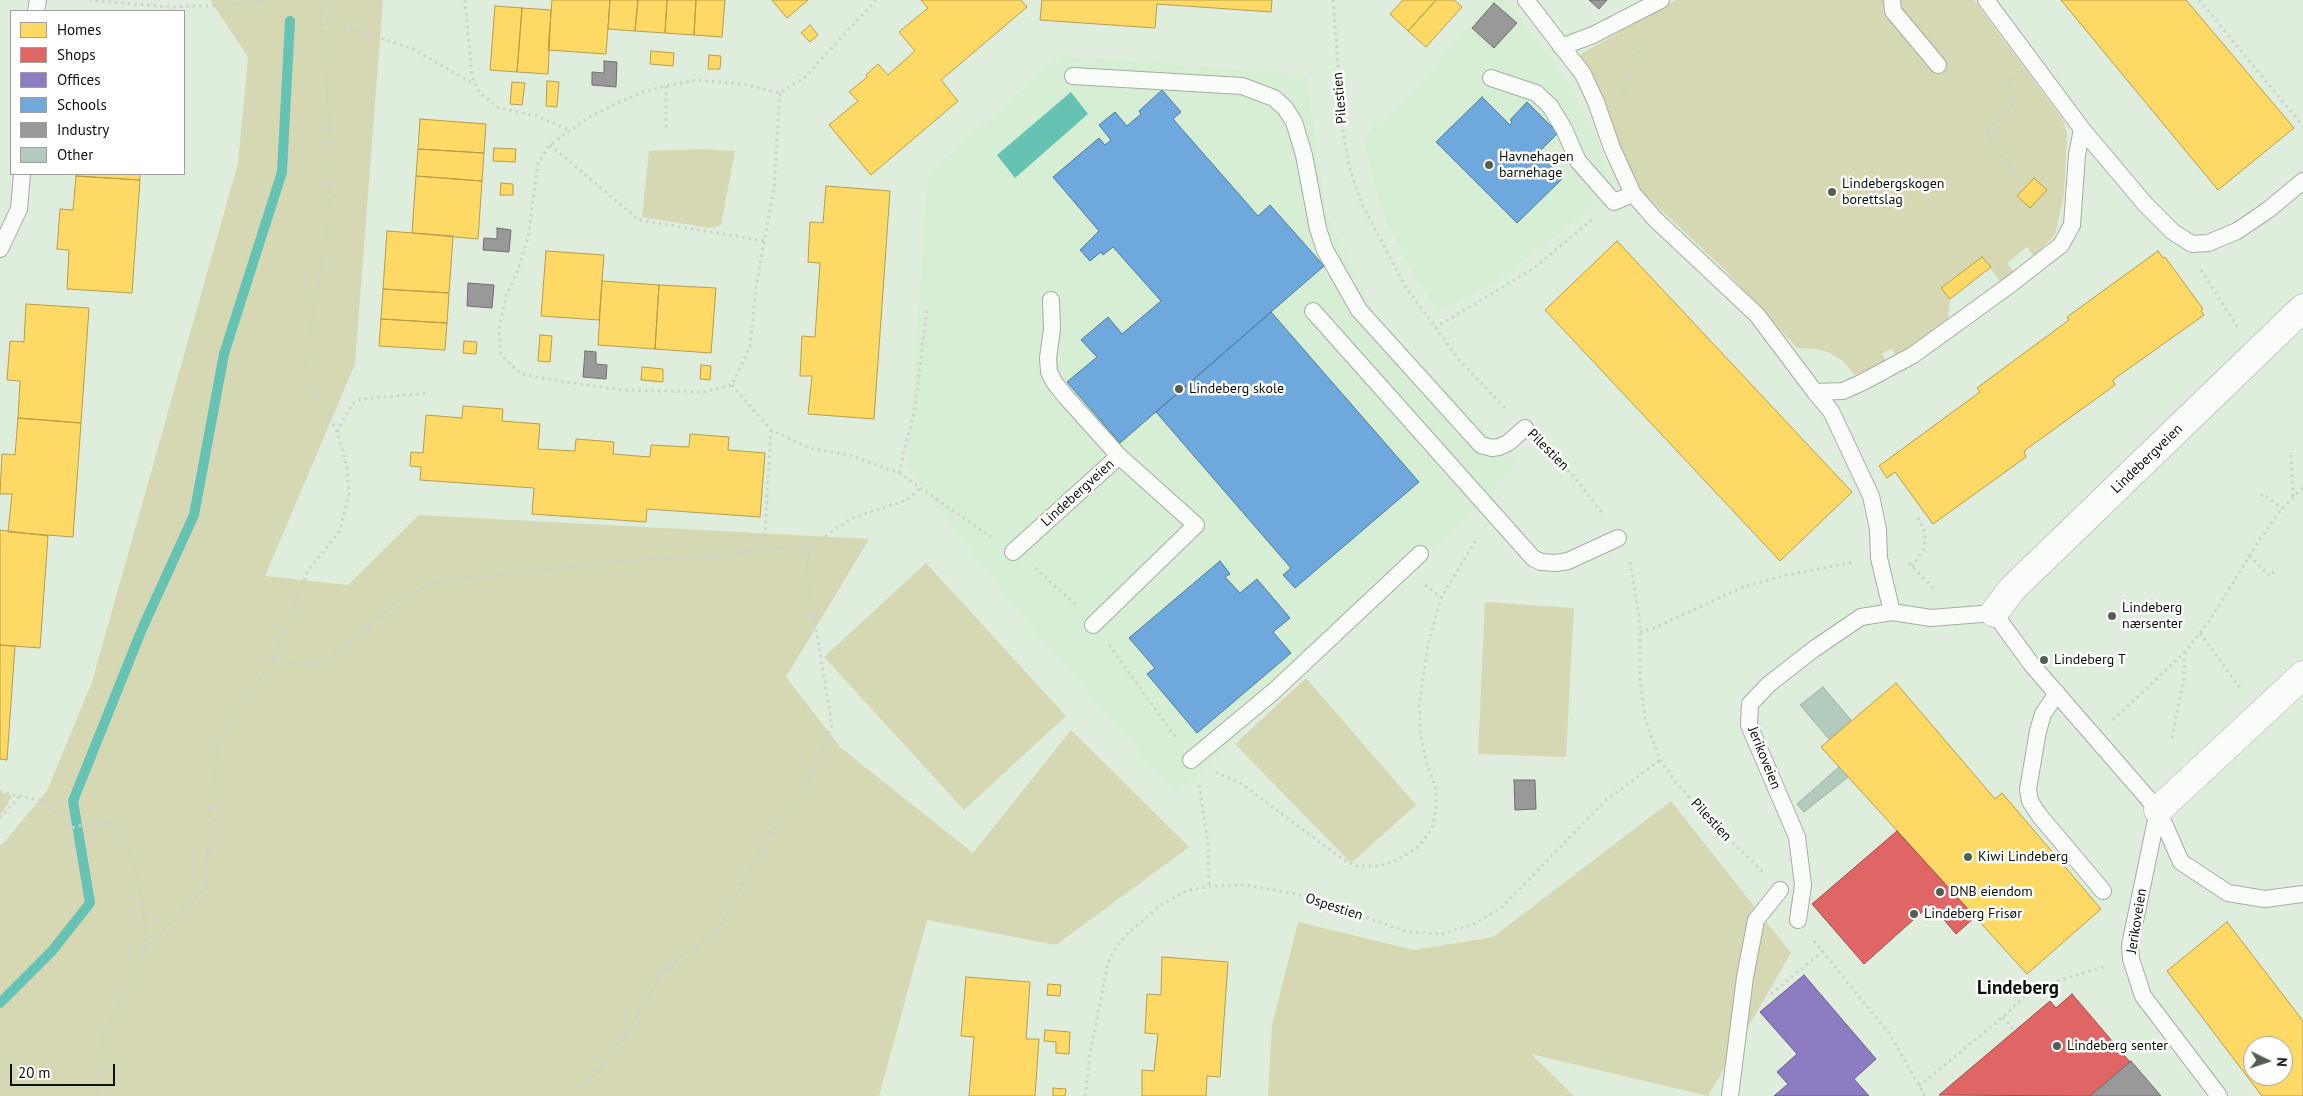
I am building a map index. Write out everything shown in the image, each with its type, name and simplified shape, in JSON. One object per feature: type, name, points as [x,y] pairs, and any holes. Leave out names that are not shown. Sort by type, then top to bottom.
[{"type":"street","name":"Lindebergveien","points":[[1994,613],[2012,589],[2303,308]]},
{"type":"street","points":[[2158,810],[2303,675]]},
{"type":"lane","points":[[1526,0],[1583,74],[1596,102],[1608,138],[1633,194],[1656,220],[1757,315],[1831,411],[1871,496],[1879,532],[1879,558],[1892,612]]},
{"type":"lane","points":[[1892,0],[1893,11],[1938,65]]},
{"type":"lane","points":[[1986,0],[2082,129],[2144,204],[2173,232],[2192,244],[2208,243],[2237,231],[2268,210],[2303,181]]},
{"type":"lane","points":[[1561,47],[1593,35],[1659,1]]},
{"type":"lane","points":[[1074,76],[1242,86],[1274,98],[1285,108],[1294,122],[1304,155],[1318,229],[1325,250],[1359,310],[1481,445],[1492,448],[1499,447],[1508,443],[1525,428]]},
{"type":"lane","points":[[1491,78],[1536,93],[1550,106],[1564,129],[1578,161],[1614,202],[1633,194]]},
{"type":"lane","points":[[1816,392],[1843,391],[1913,355],[2061,245],[2072,225],[2077,155],[2082,129]]},
{"type":"lane","points":[[0,249],[19,209],[22,175]]},
{"type":"lane","name":"Lindebergveien","points":[[1013,552],[1119,456],[1066,397],[1049,372],[1048,358],[1052,329],[1051,300]]},
{"type":"lane","points":[[1313,311],[1498,521],[1533,558],[1541,562],[1556,563],[1568,561],[1618,538]]},
{"type":"lane","points":[[1093,625],[1196,525],[1119,456]]},
{"type":"lane","points":[[1191,760],[1273,692],[1420,554]]},
{"type":"lane","name":"Jerikoveien","points":[[1798,920],[1803,885],[1797,837],[1749,725],[1750,704],[1769,684],[1806,655],[1862,618],[1892,612],[1931,618],[1994,613]]},
{"type":"lane","points":[[1994,613],[2032,664],[2158,810],[2181,862],[2228,894],[2257,898],[2303,894]]},
{"type":"lane","points":[[2057,693],[2043,714],[2038,731],[2028,789],[2030,801],[2039,815],[2103,891]]},
{"type":"lane","name":"Jerikoveien","points":[[2158,810],[2130,945],[2131,959],[2143,996],[2218,1096]]},
{"type":"lane","points":[[1730,1096],[1744,978],[1756,920],[1780,890]]},
{"type":"path","points":[[89,0],[170,7],[226,5],[270,0]]},
{"type":"path","points":[[98,1096],[103,1036],[145,948],[207,886],[209,815],[219,744],[273,659],[307,572],[339,532],[349,496],[347,466],[337,432],[308,378],[306,368],[327,230],[332,152],[320,24],[320,0]]},
{"type":"path","points":[[465,0],[469,59],[474,84]]},
{"type":"path","points":[[732,385],[704,392],[623,390],[521,374],[501,355],[499,329],[506,296],[517,272],[528,238],[538,163],[550,145],[569,130],[592,115],[642,92],[696,80],[743,84],[780,93],[805,76],[876,0]]},
{"type":"path","name":"Pilestien","points":[[1333,0],[1339,93],[1350,166],[1362,204],[1380,243],[1405,286],[1435,328],[1478,381],[1575,478],[1601,511],[1618,538],[1626,552],[1632,570],[1640,632],[1640,678],[1645,719],[1660,760],[1675,781],[1710,821],[1780,890]]},
{"type":"path","points":[[2199,0],[2303,126]]},
{"type":"path","points":[[1608,138],[1618,128],[1624,89],[1638,52],[1655,21],[1659,1]]},
{"type":"path","points":[[320,14],[336,23],[413,49],[474,84],[487,100],[499,108],[537,116],[569,130]]},
{"type":"path","points":[[2009,32],[2011,106],[1998,122],[1986,132],[2018,177]]},
{"type":"path","points":[[666,86],[666,128]]},
{"type":"path","points":[[732,385],[750,346],[756,287],[774,187],[780,93]]},
{"type":"path","points":[[550,145],[639,220],[765,241]]},
{"type":"path","points":[[1435,328],[1534,268],[1614,202]]},
{"type":"path","points":[[2192,244],[2196,262],[2242,335],[2259,352]]},
{"type":"path","points":[[899,473],[916,408],[927,309]]},
{"type":"path","points":[[732,385],[771,430],[809,448],[849,455],[899,473],[1013,552],[1069,596],[1120,659],[1191,760],[1201,790],[1208,844],[1209,886]]},
{"type":"path","points":[[337,432],[352,404],[361,399],[429,393]]},
{"type":"path","points":[[764,549],[771,430]]},
{"type":"path","points":[[2291,455],[2293,498]]},
{"type":"path","points":[[273,659],[320,666],[402,598],[439,581],[653,558],[711,558],[764,549],[809,548],[852,518],[907,500],[921,487]]},
{"type":"path","points":[[2110,722],[2185,652],[2210,620],[2249,556],[2282,509],[2303,487]]},
{"type":"path","points":[[2261,496],[2264,494],[2282,509]]},
{"type":"path","points":[[1886,590],[1913,567],[1923,550],[1925,541],[1923,527],[1916,514]]},
{"type":"path","points":[[1191,760],[1242,784],[1340,858],[1356,866],[1380,866],[1397,860],[1417,848],[1432,829],[1436,808],[1436,789],[1426,764],[1421,738],[1419,706],[1428,645],[1441,598],[1474,543],[1498,521]]},
{"type":"path","points":[[1879,532],[1959,616]]},
{"type":"path","points":[[578,1096],[634,1023],[661,973],[718,930],[767,838],[802,796],[832,726],[807,574],[809,548]]},
{"type":"path","points":[[2249,556],[2270,576],[2277,568]]},
{"type":"path","points":[[1640,632],[1654,628],[1743,587],[1782,576],[1879,558]]},
{"type":"path","points":[[1426,586],[1441,598]]},
{"type":"path","points":[[2200,633],[2259,717]]},
{"type":"path","points":[[2172,738],[2184,677],[2185,652]]},
{"type":"path","name":"Ospestien","points":[[1085,1096],[1090,1054],[1108,962],[1117,946],[1128,933],[1161,905],[1186,891],[1209,886],[1245,885],[1270,888],[1331,904],[1408,932],[1442,934],[1474,924],[1500,908],[1604,801],[1660,760]]},
{"type":"path","points":[[0,792],[44,801],[71,828],[98,821],[112,825],[121,831],[126,839],[146,919],[145,948]]},
{"type":"path","points":[[0,818],[19,797]]},
{"type":"path","points":[[1798,920],[1891,1036],[1925,1096]]},
{"type":"path","points":[[1766,998],[1823,951]]},
{"type":"path","points":[[1919,1086],[2003,1016],[2032,989],[2131,959]]},
{"type":"path","points":[[2003,1016],[2015,1031]]},
{"type":"shaded area","points":[[210,0],[383,0],[355,364],[265,576],[348,585],[419,515],[869,539],[786,677],[841,748],[973,853],[1071,730],[1189,847],[1056,945],[927,920],[879,1096],[0,1096],[0,842],[1,846],[47,791],[92,682],[238,163],[248,57]]},
{"type":"shaded area","name":"Havnehagen barnehage","points":[[1493,0],[1506,0],[1567,79],[1599,144],[1614,187],[1589,210],[1498,280],[1438,312],[1408,264],[1388,223],[1378,198],[1364,140],[1374,124],[1389,118]]},
{"type":"shaded area","points":[[1676,0],[1974,0],[2063,120],[2067,134],[2064,194],[2055,235],[2034,256],[2027,247],[2007,263],[2014,272],[2000,281],[1982,257],[1941,288],[1950,299],[1948,319],[1896,357],[1892,348],[1882,354],[1887,362],[1855,375],[1843,361],[1828,352],[1797,348],[1727,272],[1642,192],[1626,160],[1594,85],[1581,63],[1581,54]]},
{"type":"shaded area","name":"Lindeberg skole","points":[[1061,56],[1306,75],[1325,211],[1374,313],[1518,466],[1177,794],[1016,609],[907,467],[929,173]]},
{"type":"shaded area","points":[[702,149],[735,151],[721,225],[710,228],[642,217],[649,151]]},
{"type":"shaded area","points":[[926,563],[1066,716],[964,810],[824,657]]},
{"type":"shaded area","points":[[1485,602],[1574,608],[1566,757],[1478,754]]},
{"type":"shaded area","points":[[1306,678],[1416,805],[1351,863],[1235,744]]},
{"type":"shaded area","points":[[0,792],[12,796],[0,816]]},
{"type":"shaded area","points":[[1671,801],[1791,953],[1708,1096],[1531,1054],[1574,1096],[1268,1096],[1272,1025],[1298,922],[1414,950],[1493,937]]},
{"type":"water","points":[[1071,92],[1088,114],[1015,178],[997,155]]},
{"type":"building: Homes","points":[[552,0],[610,0],[606,54],[548,50]]},
{"type":"building: Homes","points":[[610,0],[638,0],[635,31],[608,29]]},
{"type":"building: Homes","points":[[638,0],[667,0],[665,33],[635,31]]},
{"type":"building: Homes","points":[[667,0],[696,0],[694,35],[665,33]]},
{"type":"building: Homes","points":[[696,0],[725,0],[722,37],[694,35]]},
{"type":"building: Homes","points":[[772,0],[808,0],[787,18]]},
{"type":"building: Homes","points":[[921,0],[1021,0],[1027,7],[941,80],[958,101],[871,175],[829,125],[858,101],[849,92],[867,77],[866,75],[878,64],[888,75],[915,51],[899,32],[928,8]]},
{"type":"building: Homes","points":[[1042,0],[1272,0],[1271,12],[1157,4],[1155,28],[1040,20]]},
{"type":"building: Homes","points":[[1403,0],[1436,0],[1408,31],[1390,14]]},
{"type":"building: Homes","points":[[1436,0],[1454,0],[1462,7],[1426,47],[1408,31]]},
{"type":"building: Homes","points":[[2061,0],[2186,0],[2294,128],[2218,190]]},
{"type":"building: Homes","points":[[495,6],[522,8],[517,72],[490,70]]},
{"type":"building: Homes","points":[[522,8],[551,10],[548,74],[517,72]]},
{"type":"building: Homes","points":[[810,25],[818,35],[810,42],[801,33]]},
{"type":"building: Homes","points":[[651,51],[674,53],[673,66],[650,64]]},
{"type":"building: Homes","points":[[709,55],[721,56],[720,69],[708,69]]},
{"type":"building: Homes","points":[[547,81],[559,82],[557,107],[546,106]]},
{"type":"building: Homes","points":[[512,82],[525,83],[522,105],[510,104]]},
{"type":"building: Homes","points":[[420,119],[486,124],[484,153],[418,149]]},
{"type":"building: Homes","points":[[494,148],[516,149],[515,162],[493,161]]},
{"type":"building: Homes","points":[[418,149],[484,153],[482,181],[416,176]]},
{"type":"building: Homes","points":[[140,175],[140,180],[76,176]]},
{"type":"building: Homes","points":[[76,176],[140,180],[132,293],[67,289],[69,250],[57,249],[60,209],[73,210]]},
{"type":"building: Homes","points":[[416,176],[482,181],[478,239],[412,233]]},
{"type":"building: Homes","points":[[2034,178],[2047,190],[2030,208],[2017,196]]},
{"type":"building: Homes","points":[[501,183],[513,184],[513,195],[500,195]]},
{"type":"building: Homes","points":[[826,186],[890,191],[874,419],[808,414],[812,376],[800,376],[802,336],[815,337],[820,263],[808,262],[810,222],[823,223]]},
{"type":"building: Homes","points":[[387,231],[453,236],[449,293],[383,289]]},
{"type":"building: Homes","points":[[1617,241],[1852,492],[1780,561],[1545,310]]},
{"type":"building: Homes","points":[[546,251],[604,255],[599,320],[541,316]]},
{"type":"building: Homes","points":[[2158,251],[2163,258],[2165,257],[2203,309],[2201,311],[2204,315],[2114,379],[2115,385],[2024,451],[2026,457],[1933,524],[1895,472],[1887,478],[1879,466],[1980,392],[1977,388],[2069,320],[2067,317]]},
{"type":"building: Homes","points":[[1982,257],[1991,267],[1950,299],[1941,288]]},
{"type":"building: Homes","points":[[602,281],[659,285],[655,349],[598,345]]},
{"type":"building: Homes","points":[[659,285],[716,288],[711,353],[655,349]]},
{"type":"building: Homes","points":[[383,289],[449,293],[447,323],[381,319]]},
{"type":"building: Homes","points":[[26,304],[89,308],[81,423],[18,418],[20,381],[7,380],[10,341],[24,342]]},
{"type":"building: Homes","points":[[381,319],[447,323],[445,350],[379,346]]},
{"type":"building: Homes","points":[[540,335],[552,336],[550,362],[538,361]]},
{"type":"building: Homes","points":[[464,341],[477,342],[476,354],[463,353]]},
{"type":"building: Homes","points":[[701,365],[711,366],[710,380],[700,379]]},
{"type":"building: Homes","points":[[642,367],[663,369],[663,382],[641,380]]},
{"type":"building: Homes","points":[[463,406],[503,409],[502,421],[540,424],[538,449],[575,451],[576,439],[614,442],[613,454],[650,457],[651,445],[689,447],[690,434],[729,437],[728,450],[765,453],[760,517],[647,509],[646,522],[532,514],[534,488],[420,480],[421,467],[410,466],[411,452],[423,453],[426,415],[462,418]]},
{"type":"building: Homes","points":[[18,418],[81,423],[73,537],[8,532],[12,494],[0,494],[2,454],[15,455]]},
{"type":"building: Homes","points":[[0,530],[48,536],[40,648],[0,645]]},
{"type":"building: Homes","points":[[0,645],[15,646],[7,760],[0,759]]},
{"type":"building: Homes","points":[[1896,683],[1995,799],[2002,793],[2101,909],[2027,974],[1821,747]]},
{"type":"building: Homes","points":[[2227,922],[2303,1021],[2303,1096],[2262,1096],[2254,1086],[2293,1086],[2293,1036],[2243,1036],[2243,1071],[2167,971]]},
{"type":"building: Homes","points":[[1162,957],[1228,962],[1220,1077],[1207,1076],[1206,1096],[1142,1096],[1142,1070],[1154,1071],[1158,1034],[1145,1033],[1147,994],[1161,995]]},
{"type":"building: Homes","points":[[966,977],[1030,982],[1026,1039],[1039,1039],[1035,1096],[969,1096],[974,1037],[961,1036]]},
{"type":"building: Homes","points":[[1048,984],[1061,985],[1060,996],[1047,995]]},
{"type":"building: Homes","points":[[1045,1030],[1070,1032],[1069,1054],[1056,1053],[1056,1042],[1044,1041]]},
{"type":"building: Homes","points":[[1053,1088],[1066,1089],[1065,1096],[1053,1096]]},
{"type":"building: Shops","points":[[1897,831],[1975,917],[1956,934],[1931,904],[1864,964],[1812,904]]},
{"type":"building: Shops","name":"Lindeberg senter","points":[[2072,994],[2130,1062],[2090,1096],[1939,1095],[2050,1001],[2056,1008]]},
{"type":"building: Offices","points":[[1804,975],[1876,1059],[1854,1079],[1869,1096],[1774,1096],[1788,1084],[1777,1072],[1797,1054],[1760,1012]]},
{"type":"building: Schools","points":[[1162,90],[1181,112],[1173,119],[1258,216],[1270,205],[1324,266],[1120,443],[1067,382],[1097,357],[1081,340],[1108,317],[1122,334],[1161,301],[1113,247],[1103,255],[1101,252],[1090,261],[1080,250],[1099,231],[1053,177],[1099,138],[1105,145],[1111,140],[1099,125],[1115,112],[1127,126],[1141,114],[1139,111]]},
{"type":"building: Schools","points":[[1482,97],[1510,125],[1512,122],[1510,120],[1527,102],[1558,133],[1540,151],[1538,148],[1535,151],[1563,178],[1517,223],[1436,142]]},
{"type":"building: Schools","points":[[1271,312],[1419,482],[1295,588],[1283,575],[1291,568],[1156,412]]},
{"type":"building: Schools","points":[[1220,561],[1230,574],[1225,577],[1240,593],[1257,579],[1290,618],[1273,632],[1291,653],[1197,733],[1147,674],[1155,668],[1129,638]]},
{"type":"building: Industry","points":[[1589,0],[1607,0],[1599,9]]},
{"type":"building: Industry","points":[[1494,3],[1517,23],[1494,48],[1472,28]]},
{"type":"building: Industry","points":[[604,61],[617,62],[616,87],[592,85],[592,72],[604,73]]},
{"type":"building: Industry","points":[[497,228],[511,230],[509,252],[483,250],[484,238],[497,239]]},
{"type":"building: Industry","points":[[468,283],[494,285],[492,308],[467,306]]},
{"type":"building: Industry","points":[[585,351],[596,352],[596,364],[607,365],[606,379],[583,377]]},
{"type":"building: Industry","points":[[1514,780],[1535,780],[1536,809],[1515,810]]},
{"type":"building: Industry","points":[[2130,1062],[2161,1096],[2090,1096]]},
{"type":"building: Other","points":[[1823,687],[1851,720],[1829,739],[1800,705]]},
{"type":"building: Other","points":[[1839,767],[1848,777],[1804,812],[1797,804]]},
{"type":"waterway","points":[[0,1003],[52,951],[90,903],[73,801],[142,629],[194,515],[224,354],[282,172],[290,21]]},
{"type":"place","name":"Havnehagen barnehage","points":[[1489,165]]},
{"type":"place","name":"Lindebergskogen borettslag","points":[[1832,192]]},
{"type":"place","name":"Lindeberg skole","points":[[1179,389]]},
{"type":"place","name":"Lindeberg nærsenter","points":[[2112,616]]},
{"type":"place","name":"Lindeberg T","points":[[2044,660]]},
{"type":"place","name":"Kiwi Lindeberg","points":[[1968,857]]},
{"type":"place","name":"DNB eiendom","points":[[1940,892]]},
{"type":"place","name":"Lindeberg Frisør","points":[[1914,914]]},
{"type":"place","name":"Lindeberg senter","points":[[2057,1046]]},
{"type":"district","name":"Lindeberg","points":[[2018,989]]}]
